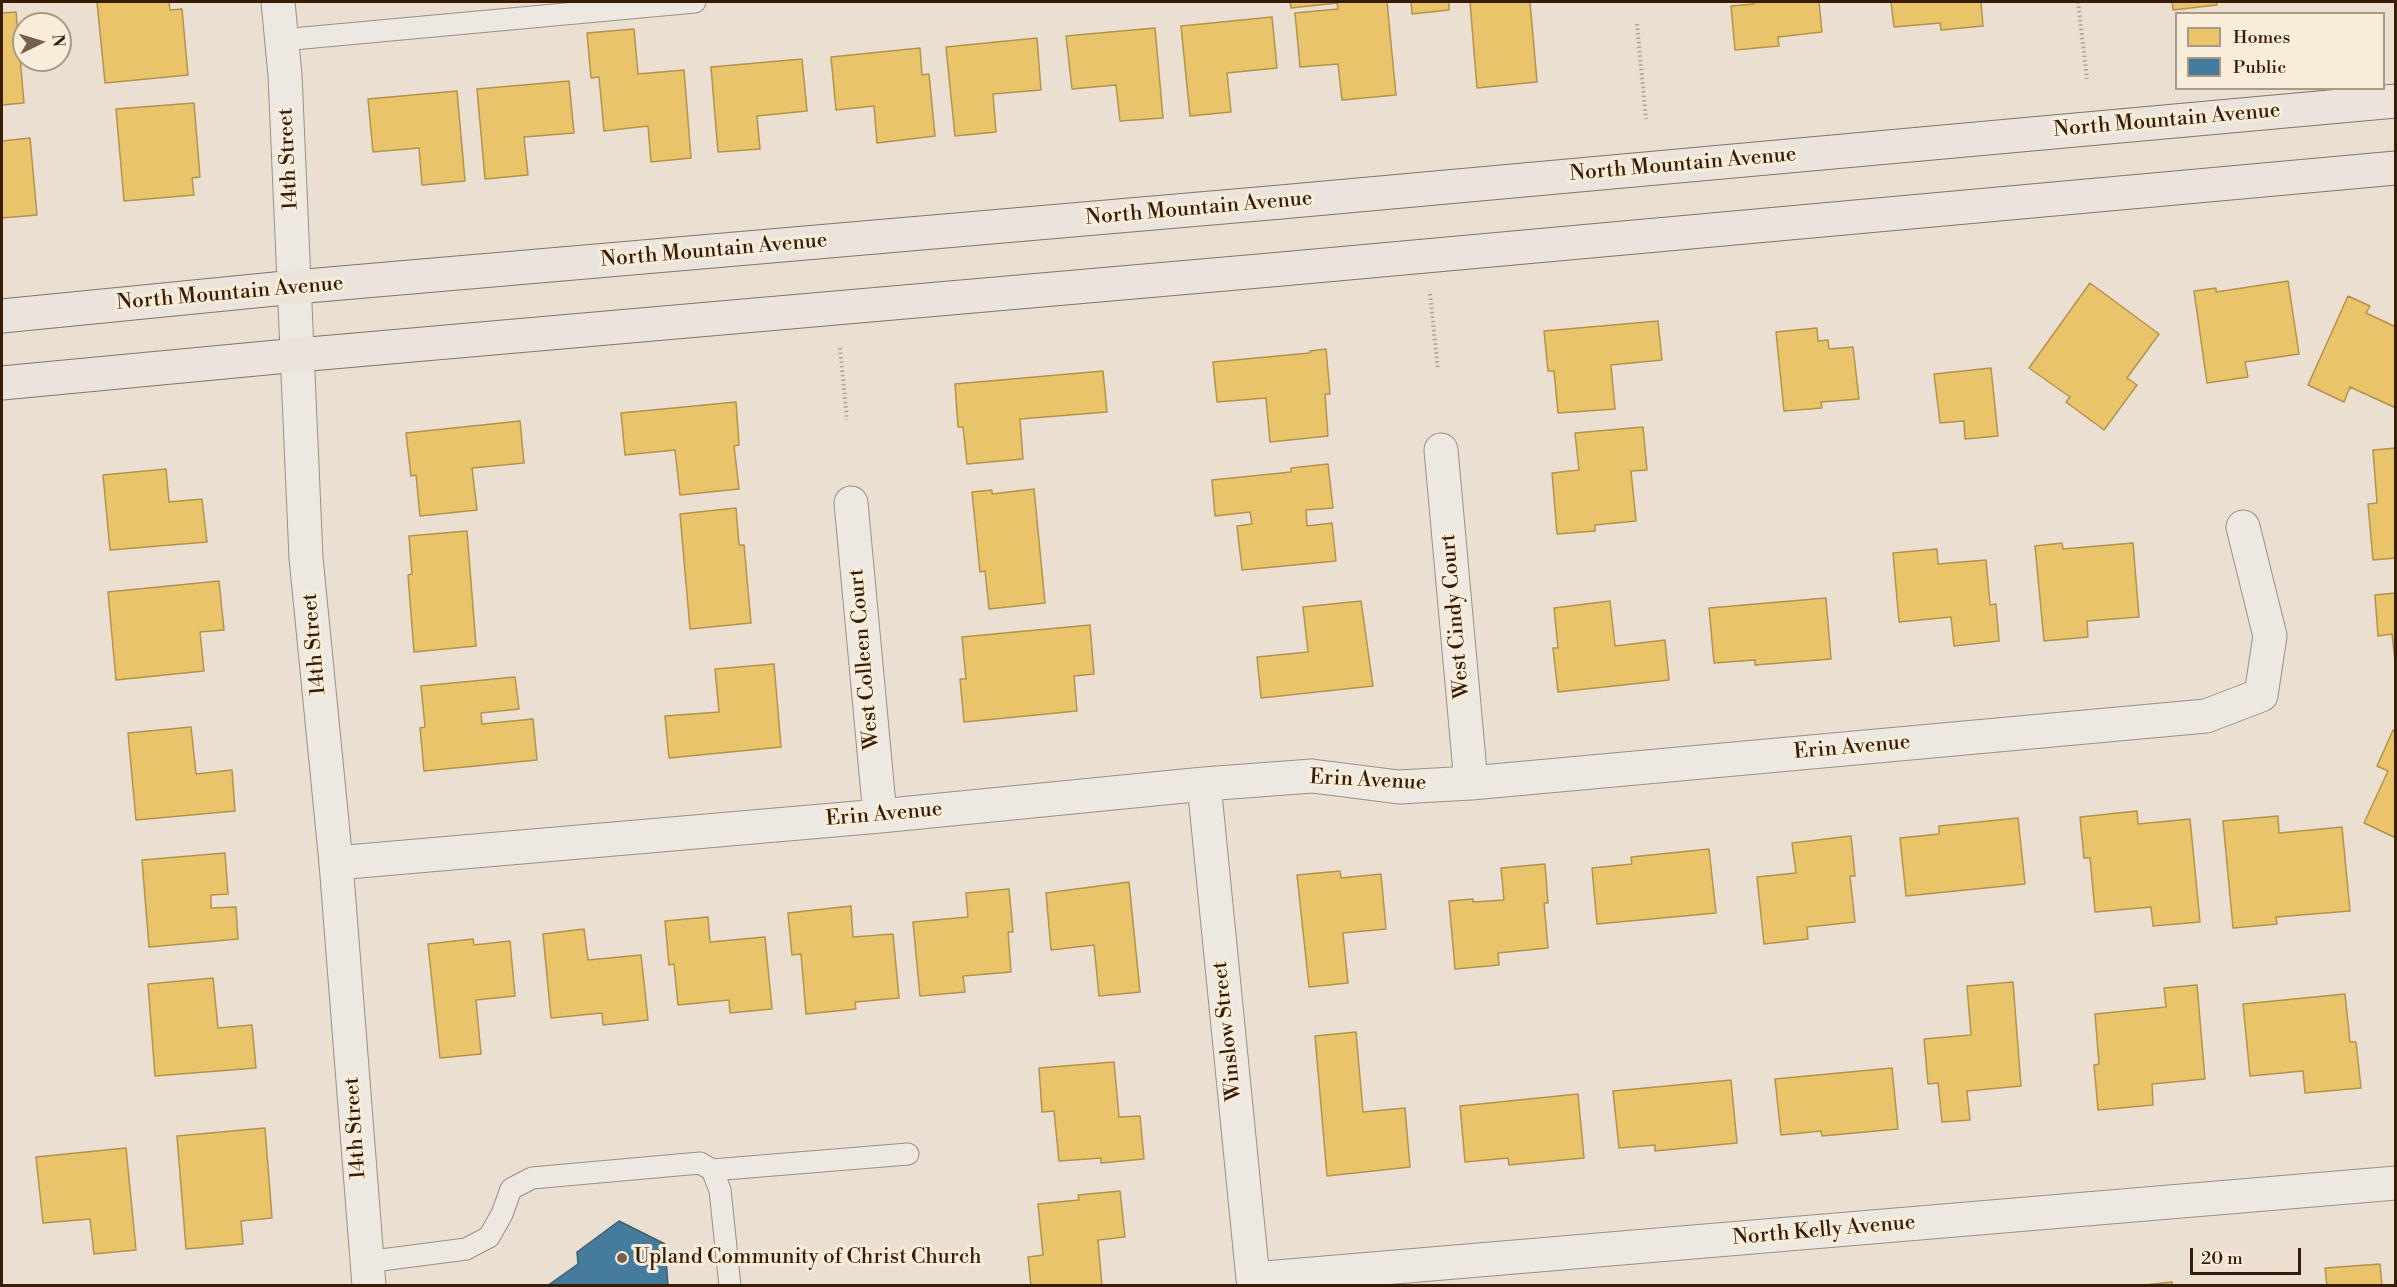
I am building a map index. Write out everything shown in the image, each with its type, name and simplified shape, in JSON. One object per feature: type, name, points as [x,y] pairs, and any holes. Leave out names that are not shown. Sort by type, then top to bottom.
[{"type":"main road","name":"North Mountain Avenue","points":[[2,316],[295,287],[1293,201],[2396,101]]},
{"type":"main road","points":[[2,383],[2396,168]]},
{"type":"street","name":"14th Street","points":[[278,2],[285,75],[306,558],[336,863],[367,1274]]},
{"type":"street","name":"West Cindy Court","points":[[1441,450],[1471,783]]},
{"type":"street","name":"West Colleen Court","points":[[851,503],[880,816]]},
{"type":"street","name":"Erin Avenue","points":[[336,863],[880,816],[1204,783],[1312,776],[1399,787],[1471,783],[2206,716],[2261,695],[2270,636],[2243,527]]},
{"type":"street","name":"Winslow Street","points":[[1204,783],[1253,1279]]},
{"type":"street","name":"North Kelly Avenue","points":[[1253,1279],[2396,1183]]},
{"type":"lane","points":[[282,40],[695,2]]},
{"type":"lane","points":[[367,1274],[466,1249],[489,1237],[502,1214],[511,1189],[532,1178],[700,1163],[712,1170],[908,1154]]},
{"type":"lane","points":[[712,1170],[720,1190],[730,1286]]},
{"type":"path","points":[[2078,2],[2087,79]]},
{"type":"path","points":[[1637,24],[1646,119]]},
{"type":"path","points":[[1430,294],[1437,370]]},
{"type":"path","points":[[840,348],[847,420]]},
{"type":"building: Homes","points":[[97,2],[169,2],[170,10],[182,9],[188,75],[105,83]]},
{"type":"building: Homes","points":[[1290,2],[1387,2],[1396,95],[1342,100],[1338,64],[1300,67],[1295,13],[1338,9],[1337,3],[1291,8]]},
{"type":"building: Homes","points":[[1411,2],[1449,2],[1449,10],[1412,14]]},
{"type":"building: Homes","points":[[1470,2],[1530,2],[1537,82],[1477,88]]},
{"type":"building: Homes","points":[[1754,2],[1819,2],[1822,32],[1778,37],[1779,46],[1735,50],[1731,6],[1754,4]]},
{"type":"building: Homes","points":[[1891,2],[1981,2],[1983,26],[1941,30],[1940,23],[1894,27]]},
{"type":"building: Homes","points":[[2172,2],[2216,2],[2217,5],[2173,10]]},
{"type":"building: Homes","points":[[12,12],[12,72],[21,72],[24,103],[2,105],[2,13]]},
{"type":"building: Homes","points":[[1272,17],[1277,68],[1227,73],[1231,112],[1190,116],[1181,26]]},
{"type":"building: Homes","points":[[1155,28],[1163,118],[1120,121],[1116,85],[1072,89],[1066,36]]},
{"type":"building: Homes","points":[[634,29],[638,74],[684,70],[691,158],[651,162],[648,126],[604,131],[599,77],[591,78],[587,33]]},
{"type":"building: Homes","points":[[1037,38],[1041,90],[993,94],[996,132],[955,136],[946,47]]},
{"type":"building: Homes","points":[[920,48],[922,75],[929,74],[935,136],[877,143],[874,106],[836,110],[831,57]]},
{"type":"building: Homes","points":[[802,59],[807,111],[757,116],[760,149],[718,152],[711,67]]},
{"type":"building: Homes","points":[[569,81],[574,133],[524,137],[528,175],[485,179],[477,89]]},
{"type":"building: Homes","points":[[457,91],[465,181],[422,185],[419,148],[373,152],[368,99]]},
{"type":"building: Homes","points":[[194,103],[200,177],[192,178],[194,195],[124,201],[116,109]]},
{"type":"building: Homes","points":[[30,138],[37,215],[2,218],[2,141]]},
{"type":"building: Homes","points":[[2288,281],[2299,354],[2245,362],[2248,377],[2207,383],[2194,291],[2216,288],[2216,292]]},
{"type":"building: Homes","points":[[2090,283],[2159,334],[2127,378],[2137,385],[2104,430],[2066,402],[2070,397],[2029,368]]},
{"type":"building: Homes","points":[[2348,296],[2370,306],[2366,313],[2396,327],[2396,408],[2350,387],[2344,402],[2308,385]]},
{"type":"building: Homes","points":[[1658,321],[1662,360],[1611,365],[1615,409],[1558,413],[1554,371],[1548,371],[1544,331]]},
{"type":"building: Homes","points":[[1817,328],[1818,341],[1828,340],[1829,349],[1853,347],[1859,399],[1821,402],[1822,408],[1784,411],[1776,332]]},
{"type":"building: Homes","points":[[1326,349],[1330,394],[1325,394],[1328,436],[1270,442],[1266,398],[1217,402],[1213,362],[1310,353],[1310,351]]},
{"type":"building: Homes","points":[[1991,368],[1998,436],[1965,439],[1964,421],[1940,423],[1934,374]]},
{"type":"building: Homes","points":[[1103,371],[1107,412],[1020,419],[1023,459],[967,464],[963,427],[958,427],[955,384]]},
{"type":"building: Homes","points":[[736,402],[739,445],[734,446],[739,489],[680,495],[675,450],[625,455],[621,413]]},
{"type":"building: Homes","points":[[520,421],[524,463],[472,468],[477,510],[420,516],[416,475],[411,476],[406,433]]},
{"type":"building: Homes","points":[[1643,427],[1647,470],[1631,471],[1636,521],[1595,525],[1595,531],[1557,534],[1552,473],[1579,470],[1575,433]]},
{"type":"building: Homes","points":[[2396,448],[2396,558],[2373,560],[2368,504],[2377,503],[2373,450]]},
{"type":"building: Homes","points":[[1328,464],[1333,508],[1306,510],[1307,526],[1332,523],[1336,561],[1242,570],[1237,526],[1252,524],[1250,512],[1215,516],[1212,480],[1291,472],[1291,468]]},
{"type":"building: Homes","points":[[166,469],[169,502],[202,499],[207,542],[110,550],[103,475]]},
{"type":"building: Homes","points":[[1034,489],[1045,603],[989,609],[985,571],[980,572],[972,492],[992,490],[992,494]]},
{"type":"building: Homes","points":[[736,508],[739,545],[744,545],[751,623],[690,629],[680,514]]},
{"type":"building: Homes","points":[[467,531],[476,646],[414,652],[408,575],[412,574],[409,536]]},
{"type":"building: Homes","points":[[2062,543],[2063,549],[2133,543],[2139,617],[2087,621],[2088,637],[2044,641],[2035,546]]},
{"type":"building: Homes","points":[[1937,549],[1938,564],[1986,560],[1990,605],[1996,604],[1999,641],[1954,646],[1951,617],[1899,622],[1893,553]]},
{"type":"building: Homes","points":[[219,581],[224,630],[200,632],[204,671],[116,680],[108,592]]},
{"type":"building: Homes","points":[[2396,593],[2396,669],[2392,634],[2378,636],[2375,595]]},
{"type":"building: Homes","points":[[1826,598],[1831,659],[1755,665],[1755,660],[1714,663],[1709,608]]},
{"type":"building: Homes","points":[[1361,601],[1373,686],[1261,698],[1257,657],[1308,652],[1303,607]]},
{"type":"building: Homes","points":[[1610,601],[1615,646],[1665,640],[1669,680],[1558,692],[1553,648],[1558,648],[1554,608]]},
{"type":"building: Homes","points":[[1090,625],[1094,674],[1074,676],[1077,711],[964,722],[960,679],[966,679],[962,637]]},
{"type":"building: Homes","points":[[774,664],[781,747],[669,758],[665,716],[719,712],[715,669]]},
{"type":"building: Homes","points":[[515,677],[519,709],[481,713],[482,724],[533,719],[537,760],[424,771],[420,728],[425,727],[421,686]]},
{"type":"building: Homes","points":[[191,727],[196,774],[232,770],[235,811],[136,820],[128,733]]},
{"type":"building: Homes","points":[[2393,730],[2396,732],[2396,838],[2364,823],[2388,771],[2377,766]]},
{"type":"building: Homes","points":[[2137,811],[2138,824],[2190,819],[2200,922],[2153,926],[2151,907],[2095,912],[2090,858],[2084,858],[2080,817]]},
{"type":"building: Homes","points":[[2278,816],[2279,833],[2342,827],[2350,911],[2276,917],[2277,924],[2233,928],[2223,821]]},
{"type":"building: Homes","points":[[2018,818],[2025,884],[1906,896],[1900,838],[1939,834],[1939,826]]},
{"type":"building: Homes","points":[[1851,836],[1855,876],[1850,876],[1855,922],[1807,927],[1808,939],[1764,944],[1757,877],[1796,873],[1792,843]]},
{"type":"building: Homes","points":[[1709,849],[1716,913],[1597,924],[1592,868],[1632,864],[1631,857]]},
{"type":"building: Homes","points":[[225,853],[228,894],[211,895],[211,908],[236,907],[238,939],[149,947],[142,860]]},
{"type":"building: Homes","points":[[1545,864],[1548,903],[1544,903],[1548,948],[1498,953],[1499,965],[1455,969],[1449,901],[1504,900],[1501,868]]},
{"type":"building: Homes","points":[[1340,871],[1341,878],[1381,874],[1386,929],[1343,933],[1348,983],[1309,987],[1297,875]]},
{"type":"building: Homes","points":[[1129,882],[1140,992],[1099,996],[1094,945],[1051,950],[1046,893]]},
{"type":"building: Homes","points":[[1009,889],[1013,932],[1008,932],[1011,972],[963,976],[965,992],[920,996],[913,922],[968,917],[966,893]]},
{"type":"building: Homes","points":[[851,906],[853,937],[893,934],[899,998],[855,1002],[856,1009],[806,1014],[801,954],[792,955],[788,913]]},
{"type":"building: Homes","points":[[708,917],[710,942],[765,937],[772,1009],[730,1013],[729,1000],[678,1005],[674,964],[669,965],[665,921]]},
{"type":"building: Homes","points":[[584,929],[588,960],[641,955],[648,1020],[603,1025],[602,1013],[551,1018],[543,934]]},
{"type":"building: Homes","points":[[473,939],[474,945],[510,941],[515,996],[476,1000],[481,1054],[440,1058],[428,944]]},
{"type":"building: Homes","points":[[213,978],[218,1028],[252,1025],[256,1068],[155,1076],[148,984]]},
{"type":"building: Homes","points":[[2013,982],[2021,1086],[1967,1091],[1970,1120],[1942,1122],[1938,1083],[1928,1084],[1924,1039],[1971,1035],[1967,986]]},
{"type":"building: Homes","points":[[2197,985],[2205,1079],[2152,1084],[2153,1105],[2098,1110],[2094,1065],[2099,1064],[2095,1014],[2166,1007],[2164,988]]},
{"type":"building: Homes","points":[[2345,994],[2350,1042],[2356,1042],[2361,1088],[2305,1093],[2303,1071],[2250,1076],[2243,1004]]},
{"type":"building: Homes","points":[[1356,1032],[1363,1112],[1405,1108],[1410,1167],[1327,1176],[1315,1036]]},
{"type":"building: Homes","points":[[1114,1062],[1119,1117],[1140,1116],[1144,1159],[1101,1163],[1101,1158],[1059,1161],[1054,1111],[1042,1112],[1039,1068]]},
{"type":"building: Homes","points":[[1892,1068],[1898,1129],[1822,1136],[1821,1131],[1781,1135],[1775,1079]]},
{"type":"building: Homes","points":[[1731,1080],[1737,1143],[1655,1151],[1655,1145],[1619,1148],[1613,1091]]},
{"type":"building: Homes","points":[[1578,1094],[1584,1158],[1509,1165],[1508,1158],[1465,1162],[1460,1106]]},
{"type":"building: Homes","points":[[265,1128],[272,1218],[241,1221],[243,1244],[186,1249],[177,1136]]},
{"type":"building: Homes","points":[[126,1148],[136,1250],[94,1254],[90,1219],[43,1223],[36,1157]]},
{"type":"building: Homes","points":[[1120,1191],[1125,1237],[1098,1240],[1102,1286],[1031,1286],[1028,1257],[1043,1255],[1038,1204],[1079,1200],[1078,1195]]},
{"type":"building: Homes","points":[[2380,1264],[2382,1286],[2327,1286],[2325,1268]]},
{"type":"building: Homes","points":[[2172,1282],[2172,1286],[2135,1286]]},
{"type":"building: Public","name":"Upland Community of Christ Church","points":[[619,1221],[665,1244],[668,1286],[547,1286],[578,1264],[577,1252]]},
{"type":"place","name":"Upland Community of Christ Church","points":[[622,1258]]}]
